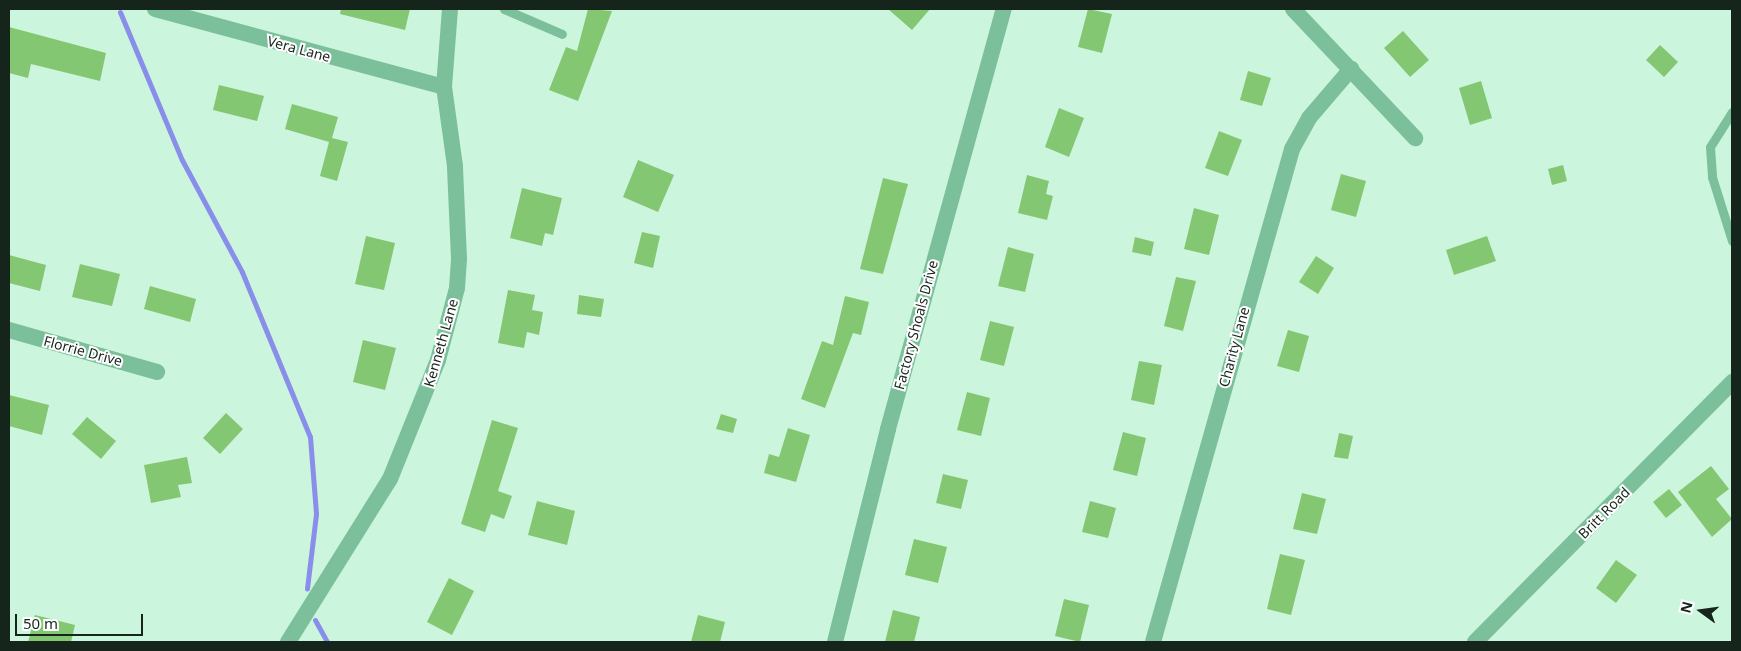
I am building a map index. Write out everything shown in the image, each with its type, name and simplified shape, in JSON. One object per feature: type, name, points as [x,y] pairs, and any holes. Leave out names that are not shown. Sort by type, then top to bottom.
[{"type":"street","name":"Vera Lane","points":[[155,9],[444,88]]},
{"type":"street","name":"Kenneth Lane","points":[[288,642],[390,479],[438,360],[456,288],[459,259],[456,166],[444,88],[450,9]]},
{"type":"street","name":"Factory Shoals Drive","points":[[835,642],[888,429],[1004,9]]},
{"type":"street","points":[[1294,9],[1415,138]]},
{"type":"street","name":"Charity Lane","points":[[1153,642],[1292,149],[1309,118],[1351,69]]},
{"type":"street","name":"Florrie Drive","points":[[9,330],[158,372]]},
{"type":"street","name":"Britt Road","points":[[1475,642],[1732,382]]},
{"type":"lane","points":[[504,9],[562,34]]},
{"type":"lane","points":[[1732,112],[1710,147],[1712,177],[1732,241]]},
{"type":"building","points":[[341,9],[410,9],[405,30],[340,14]]},
{"type":"building","points":[[588,9],[612,11],[578,101],[549,90],[566,47],[577,51]]},
{"type":"building","points":[[888,9],[930,9],[912,30]]},
{"type":"building","points":[[1088,9],[1112,14],[1102,53],[1078,47]]},
{"type":"building","points":[[9,27],[106,53],[100,81],[31,64],[28,78],[9,73]]},
{"type":"building","points":[[1403,31],[1429,60],[1410,77],[1384,48]]},
{"type":"building","points":[[1660,45],[1678,62],[1664,77],[1646,60]]},
{"type":"building","points":[[1248,71],[1271,78],[1262,106],[1240,100]]},
{"type":"building","points":[[1481,81],[1492,118],[1470,125],[1459,88]]},
{"type":"building","points":[[219,85],[264,96],[257,121],[213,110]]},
{"type":"building","points":[[292,104],[338,117],[332,138],[348,142],[337,181],[320,176],[329,142],[285,129]]},
{"type":"building","points":[[1059,108],[1084,118],[1069,157],[1045,147]]},
{"type":"building","points":[[1219,131],[1242,140],[1228,176],[1205,168]]},
{"type":"building","points":[[638,160],[674,175],[658,212],[623,197]]},
{"type":"building","points":[[1563,165],[1567,181],[1552,185],[1548,169]]},
{"type":"building","points":[[1341,174],[1366,181],[1356,217],[1331,210]]},
{"type":"building","points":[[1027,175],[1049,181],[1046,194],[1053,196],[1047,220],[1018,213]]},
{"type":"building","points":[[883,178],[908,184],[883,274],[860,269]]},
{"type":"building","points":[[522,188],[562,198],[553,235],[545,233],[542,246],[510,238]]},
{"type":"building","points":[[1194,208],[1219,215],[1209,255],[1184,249]]},
{"type":"building","points":[[642,232],[660,236],[653,268],[634,263]]},
{"type":"building","points":[[366,236],[395,243],[384,290],[355,284]]},
{"type":"building","points":[[1487,236],[1496,261],[1454,275],[1446,250]]},
{"type":"building","points":[[1135,237],[1154,242],[1151,256],[1132,252]]},
{"type":"building","points":[[1008,247],[1034,254],[1025,292],[998,286]]},
{"type":"building","points":[[9,255],[46,265],[40,291],[9,283]]},
{"type":"building","points":[[1316,256],[1334,268],[1318,294],[1299,282]]},
{"type":"building","points":[[80,264],[120,274],[112,306],[72,297]]},
{"type":"building","points":[[1176,277],[1196,281],[1183,331],[1164,326]]},
{"type":"building","points":[[150,286],[196,299],[190,322],[144,309]]},
{"type":"building","points":[[508,290],[535,295],[532,310],[543,312],[539,335],[527,332],[524,348],[498,343]]},
{"type":"building","points":[[579,295],[604,299],[601,317],[577,314]]},
{"type":"building","points":[[845,296],[869,302],[861,335],[853,333],[825,408],[801,399],[822,341],[833,345]]},
{"type":"building","points":[[990,321],[1014,327],[1004,366],[980,360]]},
{"type":"building","points":[[1288,330],[1309,336],[1299,372],[1277,366]]},
{"type":"building","points":[[363,340],[396,348],[385,390],[353,382]]},
{"type":"building","points":[[1139,361],[1162,365],[1154,405],[1131,400]]},
{"type":"building","points":[[967,392],[990,398],[981,436],[957,430]]},
{"type":"building","points":[[9,395],[49,405],[42,435],[9,426]]},
{"type":"building","points":[[226,413],[243,429],[220,454],[203,438]]},
{"type":"building","points":[[721,414],[737,419],[733,433],[716,429]]},
{"type":"building","points":[[87,417],[116,441],[101,459],[72,434]]},
{"type":"building","points":[[492,420],[518,428],[498,491],[512,496],[504,519],[491,514],[485,532],[461,524]]},
{"type":"building","points":[[788,428],[810,435],[796,482],[764,473],[769,454],[779,457]]},
{"type":"building","points":[[1123,432],[1146,438],[1137,476],[1113,470]]},
{"type":"building","points":[[1339,433],[1353,436],[1348,459],[1334,457]]},
{"type":"building","points":[[187,457],[192,483],[178,485],[181,497],[151,503],[144,465]]},
{"type":"building","points":[[1711,466],[1729,489],[1716,499],[1732,519],[1712,537],[1678,492]]},
{"type":"building","points":[[943,474],[968,480],[961,509],[936,503]]},
{"type":"building","points":[[1669,489],[1682,505],[1666,518],[1653,502]]},
{"type":"building","points":[[1302,493],[1326,499],[1317,534],[1293,529]]},
{"type":"building","points":[[537,501],[575,511],[567,545],[528,535]]},
{"type":"building","points":[[1090,501],[1116,508],[1108,538],[1082,532]]},
{"type":"building","points":[[914,539],[947,547],[938,583],[905,575]]},
{"type":"building","points":[[1280,554],[1305,560],[1291,615],[1267,609]]},
{"type":"building","points":[[1616,560],[1637,575],[1616,603],[1596,588]]},
{"type":"building","points":[[449,578],[474,591],[452,635],[427,622]]},
{"type":"building","points":[[1064,599],[1089,605],[1080,642],[1055,636]]},
{"type":"building","points":[[893,610],[920,617],[914,642],[885,642]]},
{"type":"building","points":[[35,615],[75,625],[71,642],[28,642]]},
{"type":"building","points":[[698,615],[725,622],[720,642],[691,642]]},
{"type":"waterway","points":[[120,12],[182,160],[242,272],[310,437],[316,514],[307,588]]},
{"type":"waterway","points":[[315,620],[327,642]]}]
